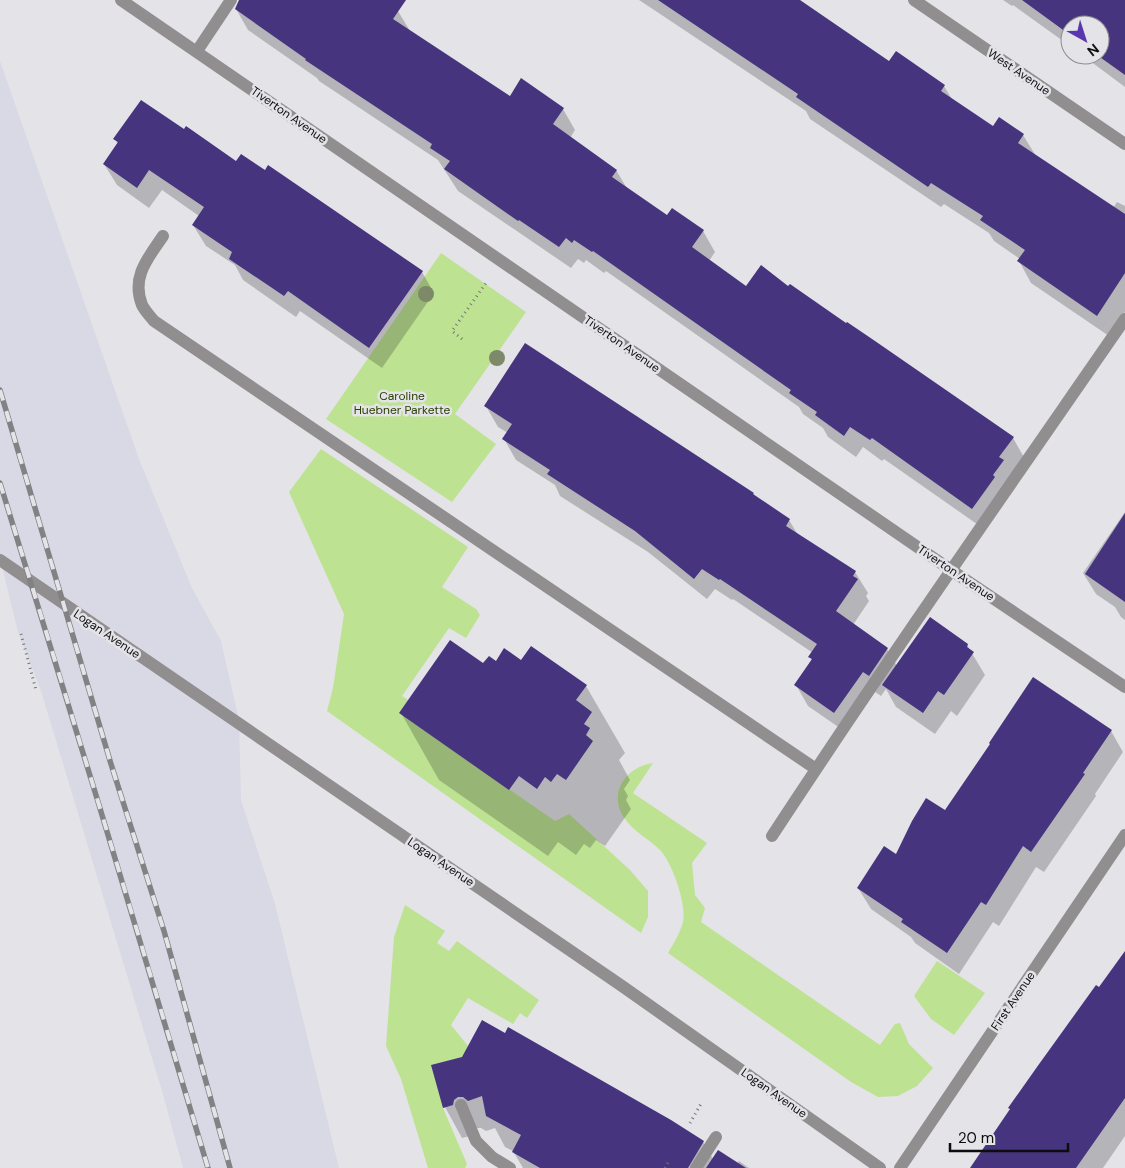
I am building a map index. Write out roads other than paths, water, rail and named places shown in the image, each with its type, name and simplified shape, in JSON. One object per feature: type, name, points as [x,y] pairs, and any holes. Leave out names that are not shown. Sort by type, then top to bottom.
[{"type":"street","name":"Tiverton Avenue","points":[[121,0],[951,570],[1125,687]]},
{"type":"street","points":[[197,51],[231,0]]},
{"type":"street","name":"West Avenue","points":[[914,0],[1125,144]]},
{"type":"street","points":[[163,236],[141,268],[138,288],[142,306],[154,321],[816,768]]},
{"type":"street","points":[[772,836],[951,570],[1125,319]]},
{"type":"street","name":"Logan Avenue","points":[[0,560],[622,986],[880,1168]]},
{"type":"street","name":"First Avenue","points":[[900,1168],[1125,834]]},
{"type":"street","points":[[461,1105],[476,1141],[492,1157],[510,1168]]},
{"type":"street","points":[[696,1168],[716,1137]]},
{"type":"railway","points":[[0,390],[111,764],[164,931],[230,1168]]},
{"type":"railway","points":[[0,483],[208,1168]]},
{"type":"park label","name":"Caroline Huebner Parkette","points":[[402,403]]}]
